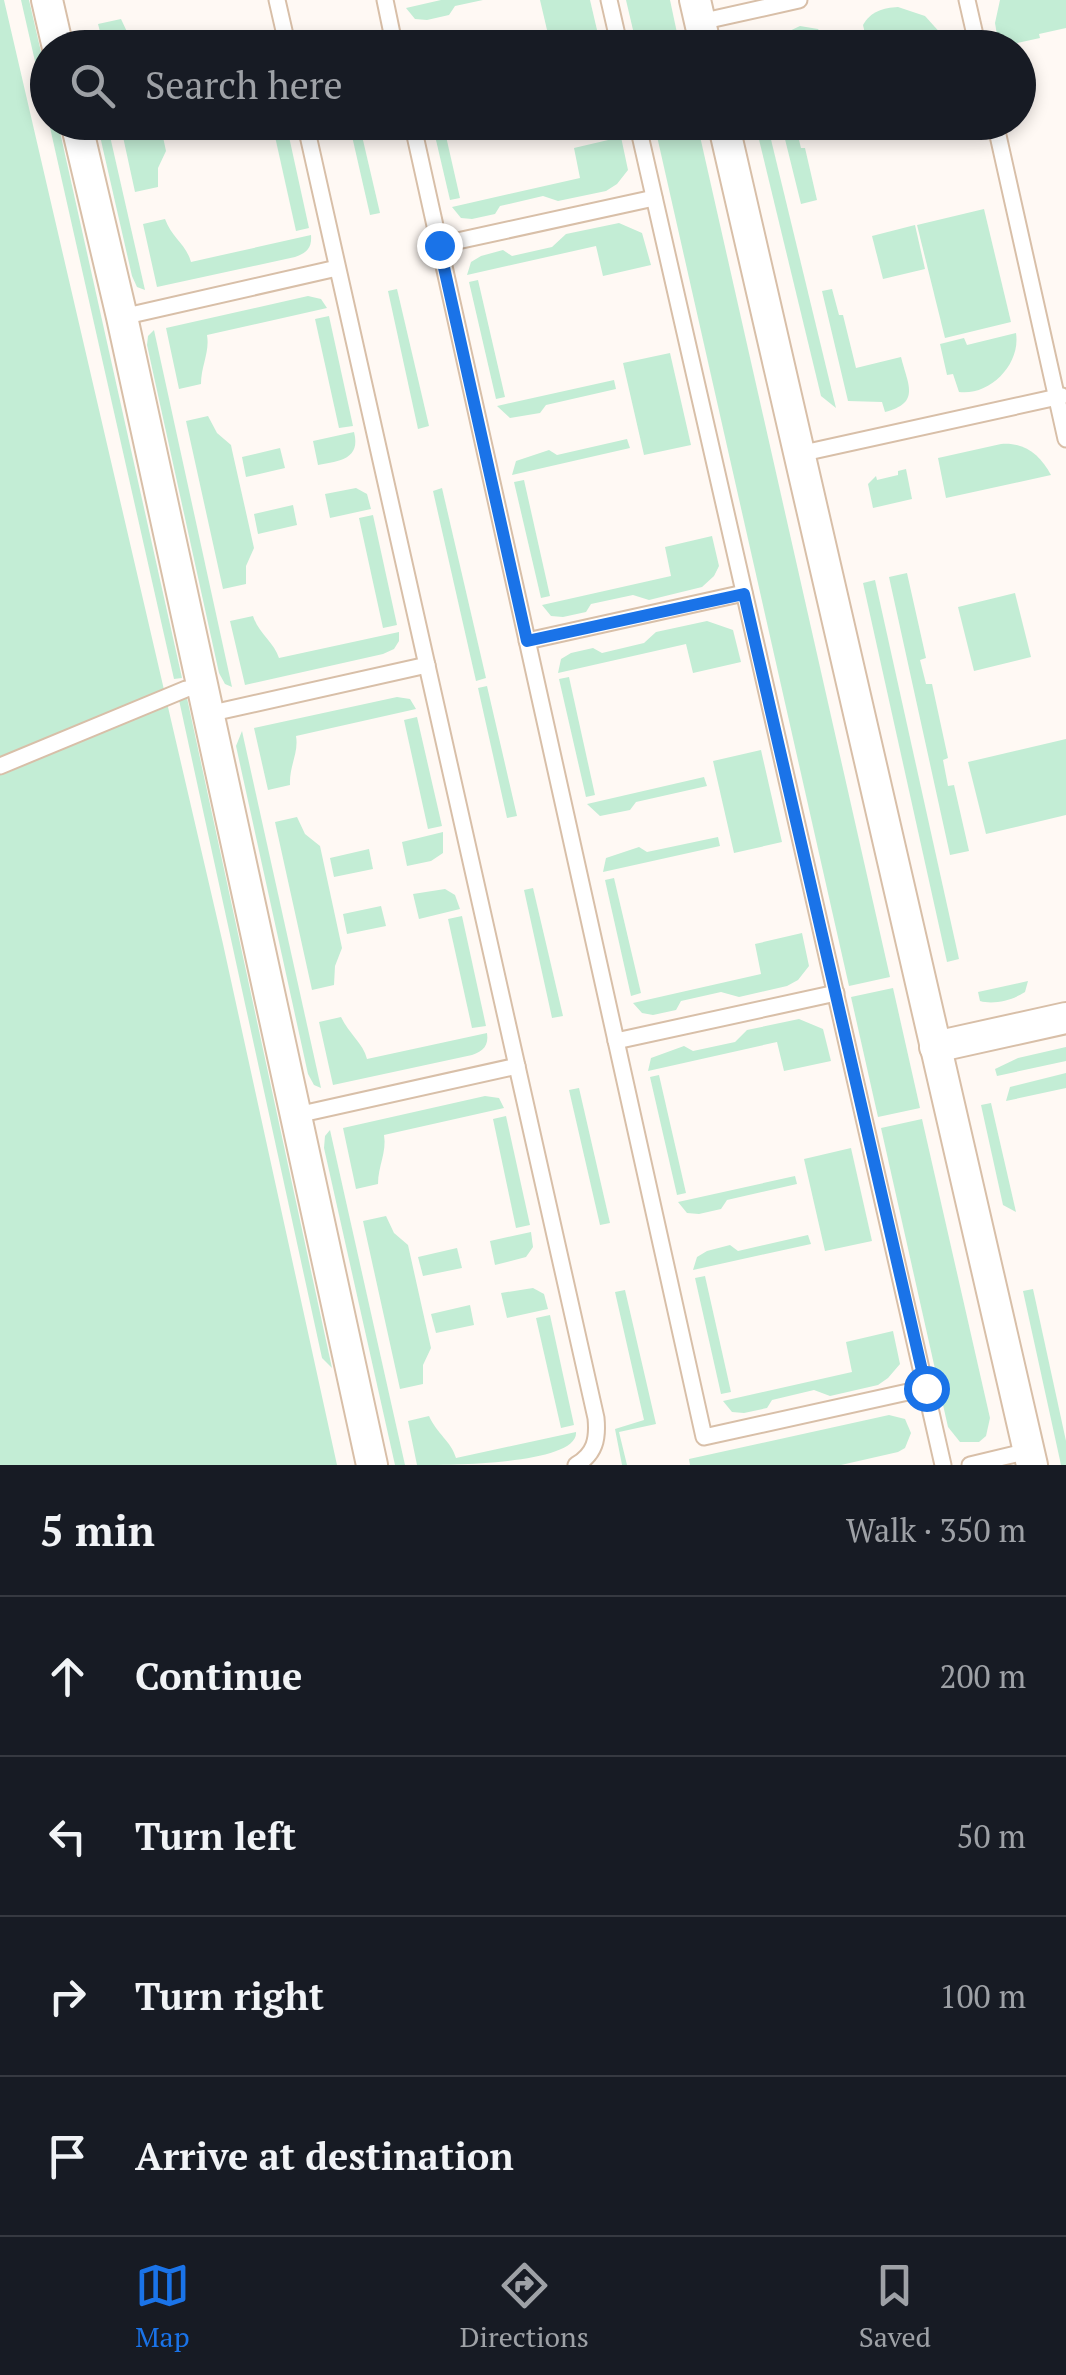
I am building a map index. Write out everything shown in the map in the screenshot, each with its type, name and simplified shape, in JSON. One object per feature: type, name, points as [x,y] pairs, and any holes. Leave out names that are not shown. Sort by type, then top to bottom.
[{"type":"street","points":[[47,0],[54,30]]},
{"type":"street","points":[[80,140],[372,1465]]},
{"type":"street","points":[[727,140],[1030,1458]]},
{"type":"street","points":[[936,1048],[1066,1018]]},
{"type":"lane","points":[[277,0],[284,30]]},
{"type":"lane","points":[[384,0],[391,30]]},
{"type":"lane","points":[[609,0],[616,30]]},
{"type":"lane","points":[[700,23],[800,0]]},
{"type":"lane","points":[[967,0],[974,30]]},
{"type":"lane","points":[[308,140],[596,1418],[596,1442],[591,1453],[576,1465]]},
{"type":"lane","points":[[416,140],[704,1438],[926,1388]]},
{"type":"lane","points":[[641,140],[943,1465]]},
{"type":"lane","points":[[999,140],[1061,396],[1066,440]]},
{"type":"lane","points":[[439,245],[654,198]]},
{"type":"lane","points":[[122,316],[338,268]]},
{"type":"lane","points":[[799,454],[1061,396]]},
{"type":"lane","points":[[527,641],[744,594]]},
{"type":"lane","points":[[0,766],[186,689],[205,700],[426,665]]},
{"type":"lane","points":[[616,1041],[836,993]]},
{"type":"lane","points":[[298,1115],[517,1066]]},
{"type":"lane","points":[[970,1465],[1030,1458]]},
{"type":"green space","points":[[0,0],[4,0],[30,112],[30,140],[36,140],[223,944],[337,1465],[0,1465]]},
{"type":"green space","points":[[21,0],[29,0],[36,30],[30,30],[30,39]]},
{"type":"green space","points":[[441,0],[483,0],[455,6],[449,15],[427,20],[415,19],[406,8]]},
{"type":"green space","points":[[540,0],[590,0],[597,30],[547,30]]},
{"type":"green space","points":[[626,0],[670,0],[676,30],[633,30]]},
{"type":"green space","points":[[1000,0],[1066,0],[1066,28],[1039,34],[1040,38],[1036,39],[1036,30],[996,30]]},
{"type":"green space","points":[[898,7],[925,16],[938,30],[864,30],[870,16]]},
{"type":"green space","points":[[121,19],[126,30],[100,30],[98,24]]},
{"type":"green space","points":[[53,140],[62,140],[182,678],[174,679]]},
{"type":"green space","points":[[101,140],[111,140],[145,290],[137,287]]},
{"type":"green space","points":[[124,140],[164,140],[166,151],[158,168],[158,187],[135,192]]},
{"type":"green space","points":[[276,140],[290,140],[309,228],[296,231]]},
{"type":"green space","points":[[353,140],[363,140],[380,213],[370,215]]},
{"type":"green space","points":[[436,140],[447,140],[460,198],[450,200]]},
{"type":"green space","points":[[622,140],[628,170],[606,191],[558,201],[543,196],[500,206],[495,214],[472,219],[461,218],[452,207],[580,178],[574,148]]},
{"type":"green space","points":[[658,140],[701,140],[890,977],[849,986]]},
{"type":"green space","points":[[759,140],[771,140],[836,408],[821,396]]},
{"type":"green space","points":[[785,140],[799,140],[801,148],[805,148],[817,200],[801,204]]},
{"type":"green space","points":[[984,209],[1011,322],[945,338],[917,225]]},
{"type":"green space","points":[[165,219],[191,262],[311,235],[311,243],[306,252],[295,257],[157,287],[143,224]]},
{"type":"green space","points":[[619,223],[642,233],[651,265],[603,276],[596,246],[467,275],[471,262],[481,256],[503,250],[512,256],[552,247],[566,234]]},
{"type":"green space","points":[[915,225],[925,269],[883,279],[872,236]]},
{"type":"green space","points":[[478,280],[505,397],[496,399],[469,282]]},
{"type":"green space","points":[[397,289],[429,426],[418,429],[388,291]]},
{"type":"green space","points":[[832,289],[856,368],[901,357],[909,384],[904,404],[885,412],[882,402],[848,401],[822,291]]},
{"type":"green space","points":[[308,296],[321,299],[327,308],[207,335],[201,384],[179,389],[166,328]]},
{"type":"green space","points":[[329,316],[353,426],[339,428],[315,319]]},
{"type":"green space","points":[[154,330],[232,687],[225,684],[219,673],[147,345]]},
{"type":"green space","points":[[1016,333],[1013,356],[1001,376],[981,389],[959,392],[953,374],[947,375],[940,344],[964,338],[967,345]]},
{"type":"green space","points":[[670,353],[691,445],[644,455],[623,363]]},
{"type":"green space","points":[[614,380],[616,389],[546,405],[540,413],[510,418],[497,406]]},
{"type":"green space","points":[[208,416],[217,433],[231,445],[254,548],[246,566],[246,584],[223,589],[186,421]]},
{"type":"green space","points":[[354,432],[354,448],[347,457],[318,465],[313,441]]},
{"type":"green space","points":[[627,439],[630,448],[512,475],[516,461],[549,450],[557,455]]},
{"type":"green space","points":[[1001,444],[1031,451],[1051,475],[946,498],[938,458]]},
{"type":"green space","points":[[280,448],[285,468],[246,477],[242,457]]},
{"type":"green space","points":[[906,469],[912,499],[873,508],[868,484],[876,476],[877,480]]},
{"type":"green space","points":[[524,480],[550,596],[541,598],[514,482]]},
{"type":"green space","points":[[356,488],[367,494],[371,509],[330,518],[325,494]]},
{"type":"green space","points":[[442,488],[486,678],[476,681],[433,491]]},
{"type":"green space","points":[[293,505],[297,525],[258,534],[254,514]]},
{"type":"green space","points":[[373,515],[397,625],[383,628],[359,518]]},
{"type":"green space","points":[[712,536],[719,566],[702,587],[649,600],[633,595],[591,604],[586,612],[563,617],[551,616],[542,605],[671,576],[665,547]]},
{"type":"green space","points":[[907,573],[926,658],[920,660],[926,684],[932,684],[948,758],[943,760],[948,786],[954,785],[969,851],[950,855],[889,577]]},
{"type":"green space","points":[[875,580],[959,959],[947,962],[863,583]]},
{"type":"green space","points":[[1015,593],[1031,657],[974,671],[958,607]]},
{"type":"green space","points":[[253,616],[279,658],[399,632],[399,641],[394,649],[383,654],[245,685],[230,621]]},
{"type":"green space","points":[[707,621],[733,630],[741,662],[693,673],[686,644],[558,673],[561,659],[571,653],[593,648],[602,653],[644,643],[656,632]]},
{"type":"green space","points":[[569,677],[595,795],[586,797],[559,679]]},
{"type":"green space","points":[[487,686],[517,816],[507,818],[478,688]]},
{"type":"green space","points":[[397,697],[410,699],[416,709],[296,736],[290,785],[268,790],[254,728]]},
{"type":"green space","points":[[187,698],[332,1368],[322,1358],[179,700]]},
{"type":"green space","points":[[417,717],[442,826],[428,829],[404,720]]},
{"type":"green space","points":[[242,731],[321,1088],[314,1085],[308,1074],[236,746]]},
{"type":"green space","points":[[1066,739],[1066,815],[986,834],[968,762]]},
{"type":"green space","points":[[761,750],[782,842],[734,853],[713,761]]},
{"type":"green space","points":[[704,777],[707,786],[636,802],[630,810],[600,816],[587,804]]},
{"type":"green space","points":[[297,817],[305,834],[320,846],[342,948],[335,966],[334,985],[312,990],[275,822]]},
{"type":"green space","points":[[443,832],[443,853],[431,861],[407,866],[402,842]]},
{"type":"green space","points":[[718,837],[720,846],[603,872],[606,858],[639,847],[647,852]]},
{"type":"green space","points":[[369,849],[373,869],[334,877],[330,858]]},
{"type":"green space","points":[[614,878],[641,993],[631,996],[605,880]]},
{"type":"green space","points":[[533,888],[563,1016],[552,1018],[524,890]]},
{"type":"green space","points":[[445,889],[455,895],[460,909],[419,919],[413,894]]},
{"type":"green space","points":[[381,906],[386,926],[347,934],[343,914]]},
{"type":"green space","points":[[462,916],[486,1026],[472,1028],[448,919]]},
{"type":"green space","points":[[802,933],[809,966],[787,986],[739,997],[721,992],[681,1001],[676,1010],[653,1015],[642,1013],[633,1003],[761,974],[755,944]]},
{"type":"green space","points":[[1028,981],[1025,992],[1015,997],[980,1001],[978,992]]},
{"type":"green space","points":[[893,988],[920,1108],[878,1117],[851,997]]},
{"type":"green space","points":[[341,1017],[367,1059],[487,1033],[487,1041],[482,1050],[472,1055],[333,1085],[319,1022]]},
{"type":"green space","points":[[799,1019],[823,1029],[831,1061],[784,1071],[777,1042],[648,1071],[651,1058],[684,1046],[693,1051],[735,1042],[747,1030]]},
{"type":"green space","points":[[1066,1047],[1066,1061],[997,1076],[995,1069],[1018,1058]]},
{"type":"green space","points":[[1066,1073],[1066,1088],[1006,1101],[1010,1087]]},
{"type":"green space","points":[[659,1075],[686,1193],[677,1195],[650,1077]]},
{"type":"green space","points":[[579,1088],[610,1223],[600,1225],[569,1090]]},
{"type":"green space","points":[[485,1096],[499,1098],[504,1108],[384,1135],[378,1184],[356,1189],[343,1128]]},
{"type":"green space","points":[[991,1103],[1016,1212],[1003,1205],[981,1105]]},
{"type":"green space","points":[[506,1116],[530,1225],[516,1228],[493,1119]]},
{"type":"green space","points":[[922,1119],[990,1418],[986,1436],[979,1442],[960,1442],[948,1427],[881,1128]]},
{"type":"green space","points":[[330,1130],[405,1465],[395,1465],[324,1148]]},
{"type":"green space","points":[[851,1148],[872,1241],[825,1251],[804,1159]]},
{"type":"green space","points":[[795,1176],[797,1184],[727,1200],[721,1209],[699,1214],[687,1213],[678,1202]]},
{"type":"green space","points":[[386,1216],[394,1233],[408,1245],[431,1348],[423,1365],[423,1384],[400,1389],[363,1221]]},
{"type":"green space","points":[[531,1232],[533,1247],[526,1257],[495,1265],[490,1241]]},
{"type":"green space","points":[[808,1235],[811,1244],[693,1270],[697,1257],[707,1251],[730,1245],[738,1251]]},
{"type":"green space","points":[[457,1248],[462,1268],[423,1276],[418,1257]]},
{"type":"green space","points":[[705,1276],[731,1392],[721,1394],[695,1278]]},
{"type":"green space","points":[[533,1288],[544,1294],[548,1309],[507,1318],[501,1293]]},
{"type":"green space","points":[[1033,1289],[1066,1441],[1066,1465],[1061,1465],[1023,1291]]},
{"type":"green space","points":[[625,1290],[656,1424],[619,1432],[627,1465],[622,1465],[615,1429],[644,1420],[615,1292]]},
{"type":"green space","points":[[470,1305],[474,1325],[436,1333],[431,1314]]},
{"type":"green space","points":[[550,1315],[574,1425],[561,1428],[536,1318]]},
{"type":"green space","points":[[893,1331],[900,1364],[878,1385],[830,1396],[814,1390],[772,1400],[767,1408],[744,1413],[732,1412],[723,1401],[852,1372],[846,1342]]},
{"type":"green space","points":[[889,1415],[905,1419],[911,1433],[905,1448],[898,1452],[841,1465],[690,1465],[689,1459]]},
{"type":"green space","points":[[429,1416],[456,1458],[576,1432],[571,1443],[535,1457],[417,1465],[408,1421]]},
{"type":"route","points":[[439,245],[527,641],[744,594],[926,1388]]}]
